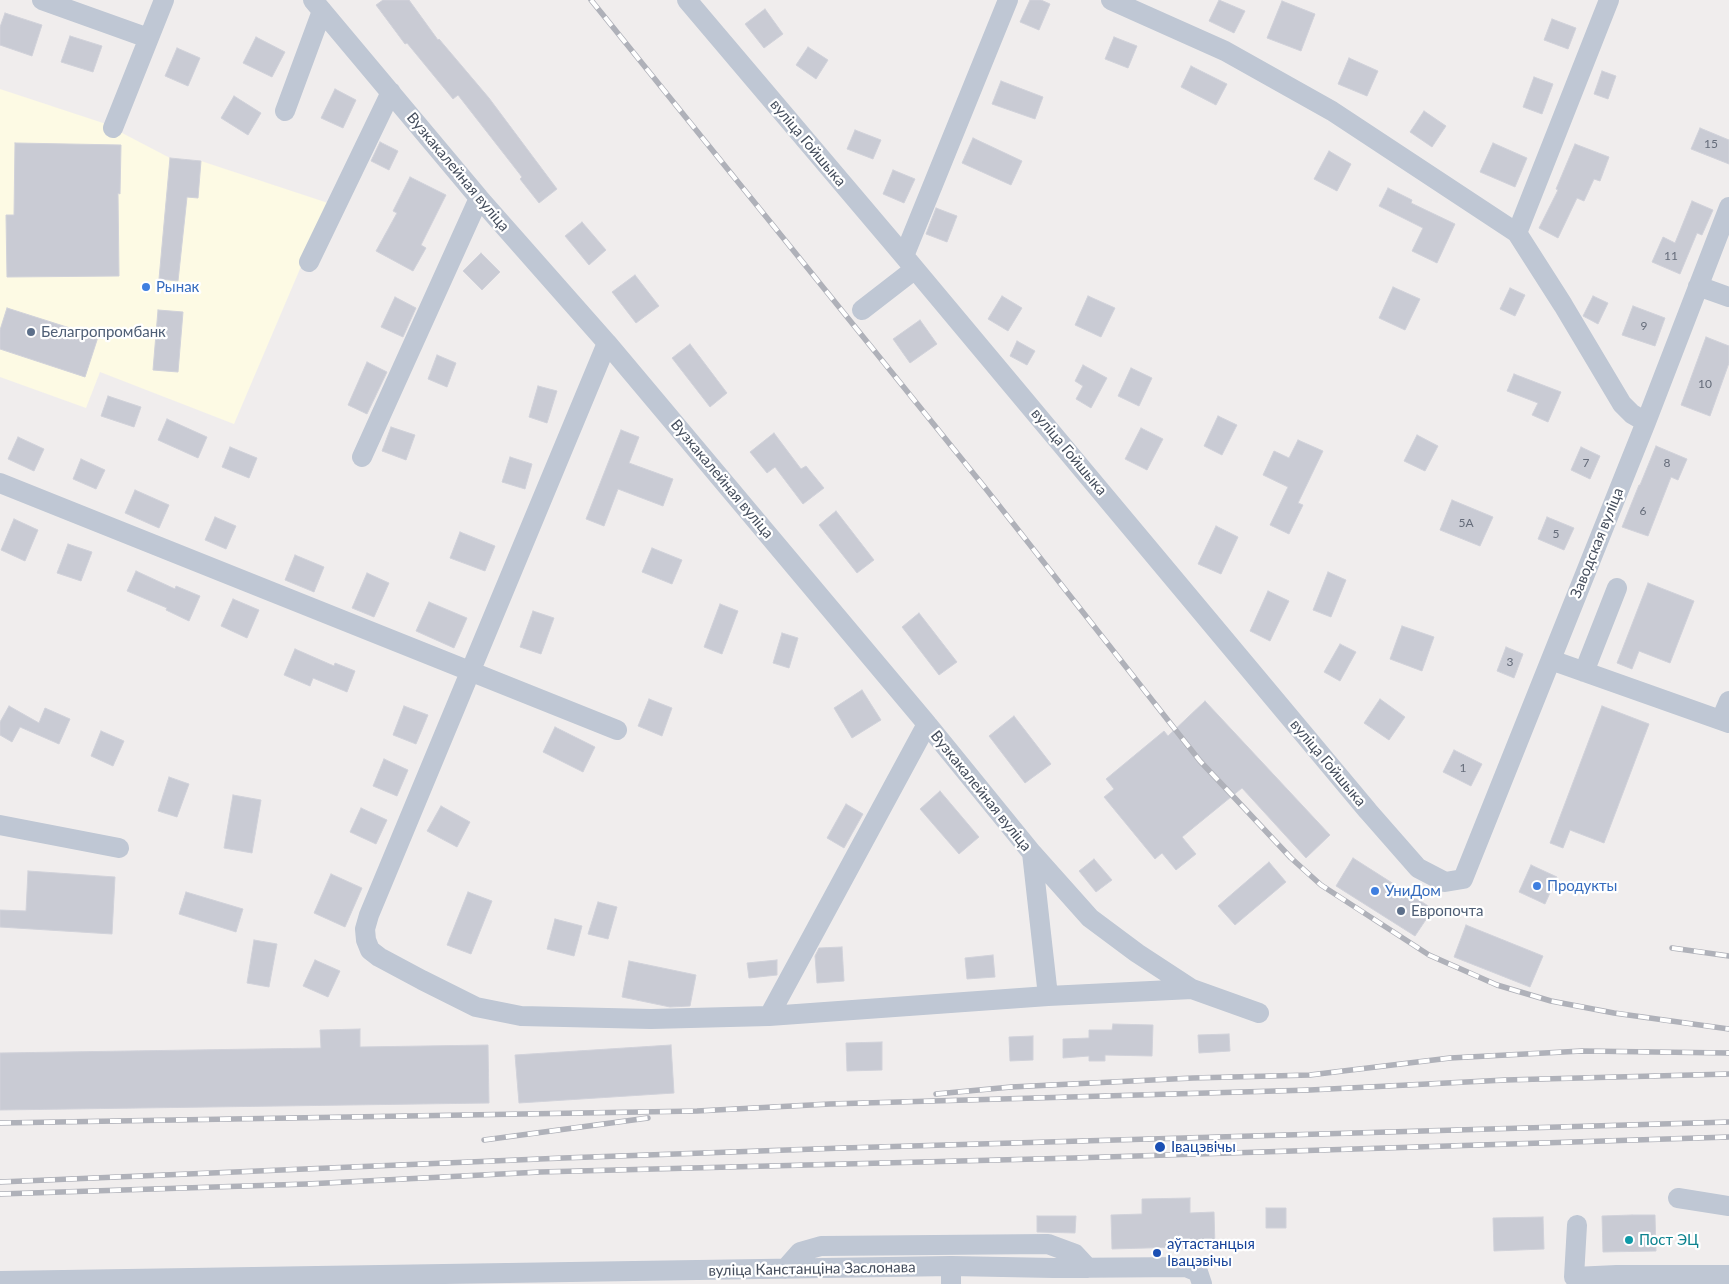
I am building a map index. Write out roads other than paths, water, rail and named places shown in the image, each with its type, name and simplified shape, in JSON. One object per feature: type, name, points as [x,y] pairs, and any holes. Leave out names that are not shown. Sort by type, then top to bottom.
[{"type":"street","points":[[42,0],[148,38]]},
{"type":"street","points":[[113,128],[164,0]]},
{"type":"street","name":"вуліца Гойшыка","points":[[687,0],[910,263],[1368,811],[1418,868],[1445,882],[1463,879]]},
{"type":"street","points":[[862,310],[910,263],[1008,0]]},
{"type":"street","points":[[1111,0],[1225,51],[1324,107],[1517,233],[1563,305],[1622,404],[1632,414],[1646,422]]},
{"type":"street","points":[[1517,233],[1609,0]]},
{"type":"street","points":[[285,111],[318,6]]},
{"type":"street","name":"Вузкакалейная вуліца","points":[[318,6],[479,198],[607,343],[927,724],[1032,853],[1048,996]]},
{"type":"street","points":[[309,262],[391,92]]},
{"type":"street","points":[[362,457],[479,198]]},
{"type":"street","name":"Заводская вуліца","points":[[1463,879],[1646,422],[1729,207]]},
{"type":"street","points":[[1698,286],[1729,297]]},
{"type":"street","points":[[607,343],[369,915],[365,929],[366,940],[370,950],[414,976],[476,1006],[521,1016],[651,1019],[769,1016],[1048,996],[1192,990]]},
{"type":"street","points":[[0,483],[618,730]]},
{"type":"street","points":[[1584,672],[1617,588]]},
{"type":"street","points":[[1550,660],[1725,722],[1729,701]]},
{"type":"street","points":[[769,1016],[927,724]]},
{"type":"street","points":[[0,825],[119,848]]},
{"type":"street","points":[[1032,853],[1090,918],[1137,953],[1192,990],[1259,1013]]},
{"type":"street","points":[[1678,1198],[1729,1206]]},
{"type":"street","points":[[1577,1225],[1574,1277],[1729,1274]]},
{"type":"street","points":[[785,1269],[800,1252],[821,1246],[1048,1244],[1075,1254],[1083,1276],[1186,1266],[1198,1272],[1202,1284]]},
{"type":"street","name":"вуліца Канстанціна Заслонава","points":[[0,1280],[117,1282],[531,1279],[600,1278],[785,1269],[822,1276],[951,1275],[1054,1268],[1083,1276]]},
{"type":"railway","points":[[591,0],[986,489],[1200,761],[1291,858],[1321,885],[1429,955],[1497,985],[1551,1001],[1614,1013],[1729,1029]]},
{"type":"railway","points":[[1672,948],[1729,956]]},
{"type":"railway","points":[[936,1094],[1011,1087],[1193,1078],[1310,1075],[1450,1058],[1582,1051],[1729,1053]]},
{"type":"railway","points":[[0,1123],[697,1111],[830,1104],[1310,1090],[1505,1080],[1729,1074]]},
{"type":"railway","points":[[484,1140],[648,1118]]},
{"type":"railway","points":[[0,1182],[843,1148],[1729,1122]]},
{"type":"railway","points":[[0,1194],[307,1184],[540,1172],[1074,1158],[1729,1137]]},
{"type":"place","name":"Рынак","points":[[146,287]]},
{"type":"place","name":"Белагропромбанк","points":[[31,332]]},
{"type":"place","name":"Продукты","points":[[1537,886]]},
{"type":"place","name":"УниДом","points":[[1375,891]]},
{"type":"place","name":"Европочта","points":[[1401,911]]},
{"type":"place","name":"Івацэвічы","points":[[1160,1147]]},
{"type":"place","name":"Пост ЭЦ","points":[[1629,1240]]},
{"type":"place","name":"аўтастанцыя Івацэвічы","points":[[1157,1253]]}]
